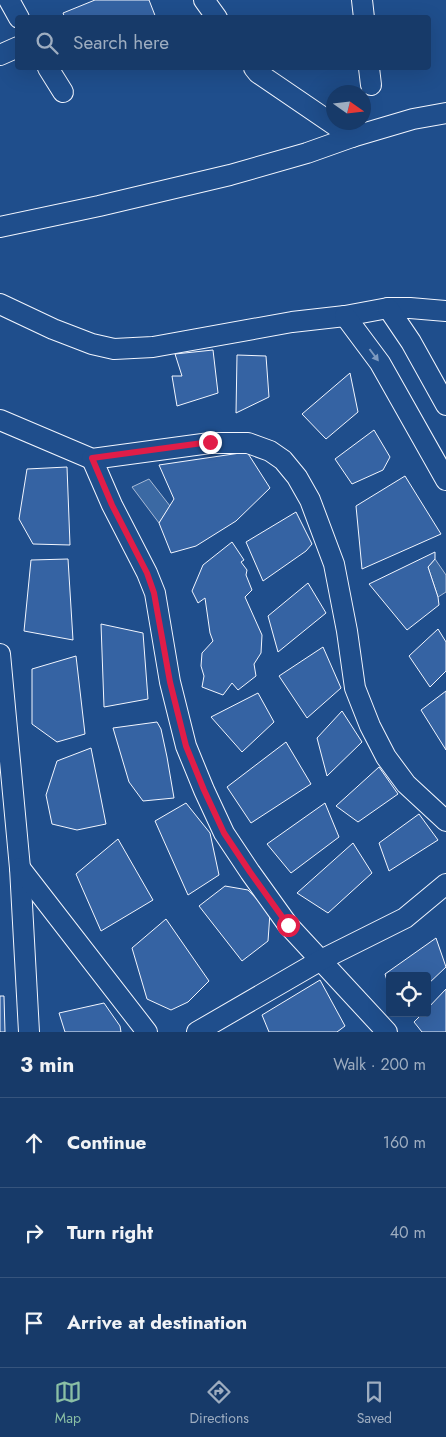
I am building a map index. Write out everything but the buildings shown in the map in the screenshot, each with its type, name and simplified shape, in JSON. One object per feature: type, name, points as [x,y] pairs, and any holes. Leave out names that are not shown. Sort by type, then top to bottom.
[{"type":"street","points":[[9,0],[17,15]]},
{"type":"street","points":[[204,0],[215,15]]},
{"type":"street","points":[[362,0],[364,15]]},
{"type":"street","points":[[0,55],[15,48]]},
{"type":"street","points":[[49,70],[63,92]]},
{"type":"street","points":[[256,70],[352,137]]},
{"type":"street","points":[[0,227],[230,176],[413,119],[446,113]]},
{"type":"street","points":[[0,304],[53,329],[92,344],[114,349],[153,348],[292,322],[345,316],[388,308],[410,308],[446,312]]},
{"type":"street","points":[[388,308],[411,342],[446,404]]},
{"type":"street","points":[[345,316],[380,363],[446,480]]},
{"type":"street","points":[[0,420],[92,458],[210,442],[248,444],[270,451],[283,460],[297,477],[310,500],[334,564],[347,631],[355,688],[370,726],[386,757],[406,784],[446,821]]},
{"type":"street","points":[[92,458],[112,505],[147,573],[154,593],[170,682],[186,746],[224,833],[288,925],[387,1032]]},
{"type":"street","points":[[0,654],[20,868],[29,1032]]},
{"type":"street","points":[[20,868],[146,1032]]},
{"type":"street","points":[[197,1032],[321,960],[405,918],[446,884]]},
{"type":"water","points":[[149,479],[170,506],[159,523],[132,487]]},
{"type":"water","points":[[435,559],[446,575],[446,592],[438,597],[428,567]]},
{"type":"route","points":[[210,442],[92,458],[112,505],[147,573],[154,593],[170,682],[186,746],[204,790],[224,833],[288,925]]}]
